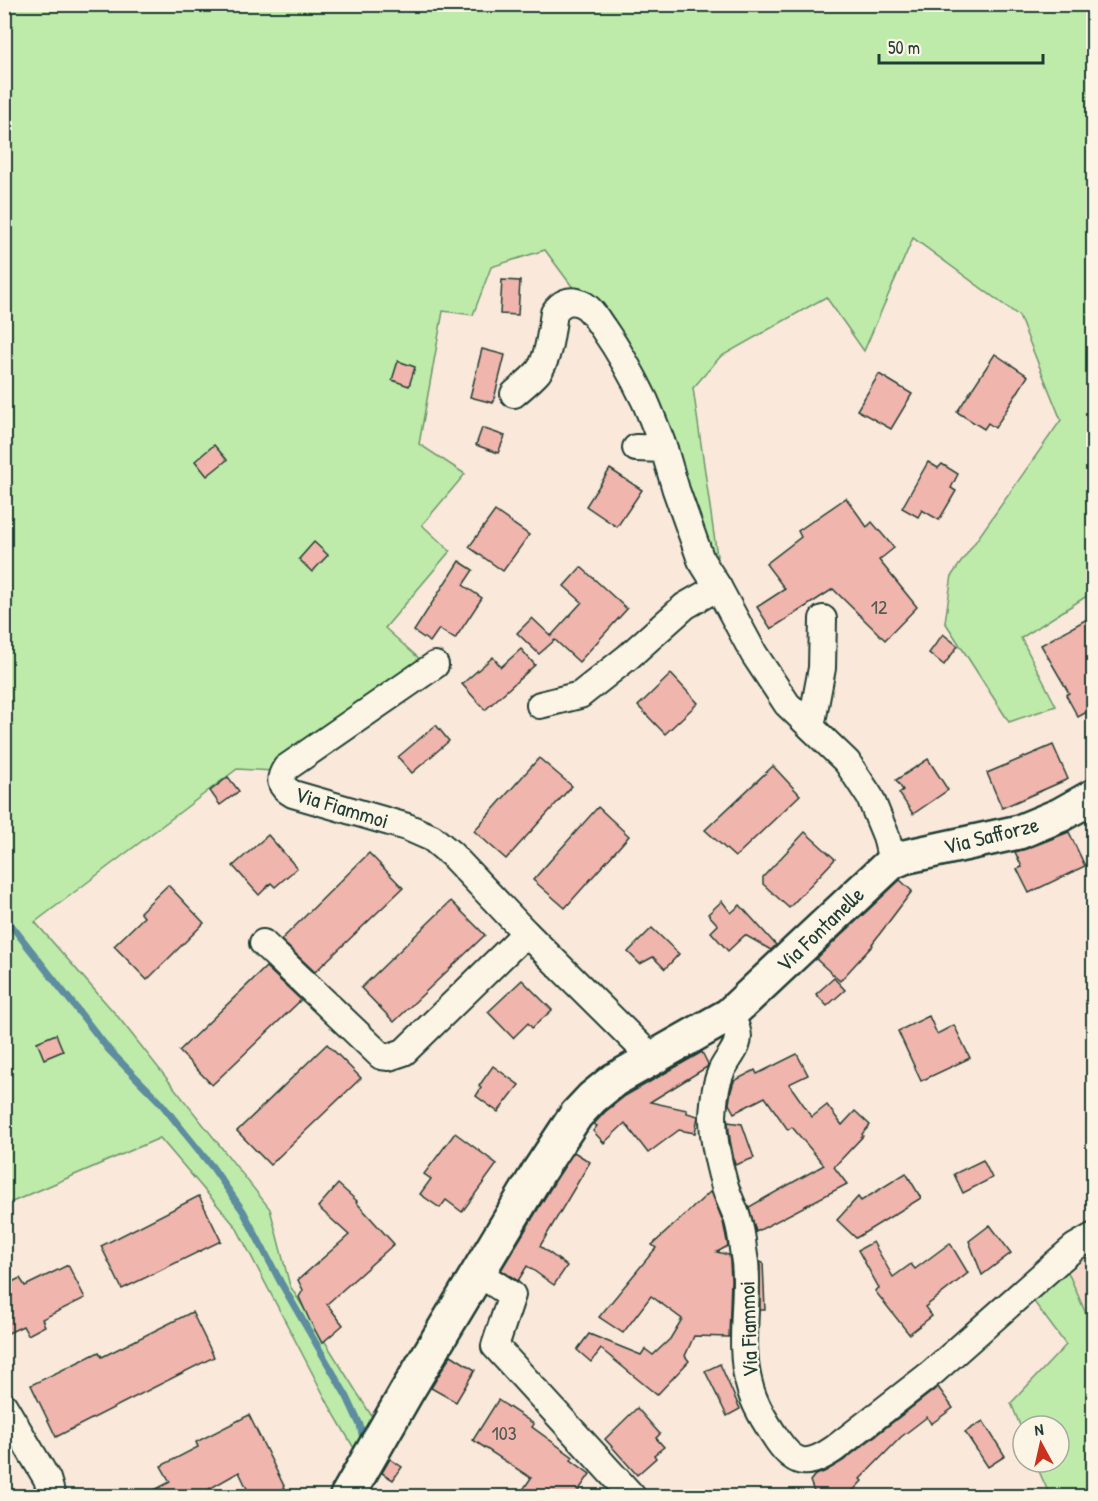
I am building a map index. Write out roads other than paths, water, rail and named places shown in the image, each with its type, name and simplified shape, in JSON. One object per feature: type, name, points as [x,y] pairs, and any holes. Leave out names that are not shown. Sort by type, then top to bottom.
[{"type":"street","points":[[514,394],[543,366],[554,313],[564,302],[583,304],[594,315],[619,351],[646,402],[701,560],[718,586],[754,654],[787,705],[847,762],[870,797],[885,836],[905,858]]},
{"type":"street","points":[[636,448],[664,449]]},
{"type":"street","points":[[540,705],[580,695],[628,657],[685,606],[718,586]]},
{"type":"street","points":[[811,728],[822,668],[823,620]]},
{"type":"street","name":"Via Fiammoi","points":[[435,665],[293,762],[281,775],[281,783],[285,790],[293,794],[407,827],[432,838],[451,854],[526,933],[652,1058]]},
{"type":"street","name":"Via Safforze","points":[[905,858],[1019,832],[1060,815],[1094,796]]},
{"type":"street","name":"Via Fontanelle","points":[[729,1015],[905,858]]},
{"type":"street","points":[[263,943],[381,1056],[389,1057],[404,1052],[526,933]]},
{"type":"street","points":[[353,1487],[406,1392],[538,1171],[576,1115],[614,1080],[729,1015]]},
{"type":"street","name":"Via Fiammoi","points":[[729,1015],[738,1033],[735,1047],[722,1069],[715,1088],[713,1117],[715,1145],[724,1185],[737,1218],[743,1248],[746,1278],[745,1365],[756,1404],[766,1424],[785,1452],[792,1457],[801,1461],[811,1461],[834,1449],[933,1372],[1055,1263],[1094,1236]]},
{"type":"street","points":[[478,1273],[512,1295],[495,1346],[632,1497]]},
{"type":"street","points":[[4,1406],[47,1479],[52,1497]]},
{"type":"waterway","points":[[4,916],[109,1050],[160,1102],[213,1168],[243,1211],[281,1283],[347,1397],[360,1425],[364,1443]]}]
